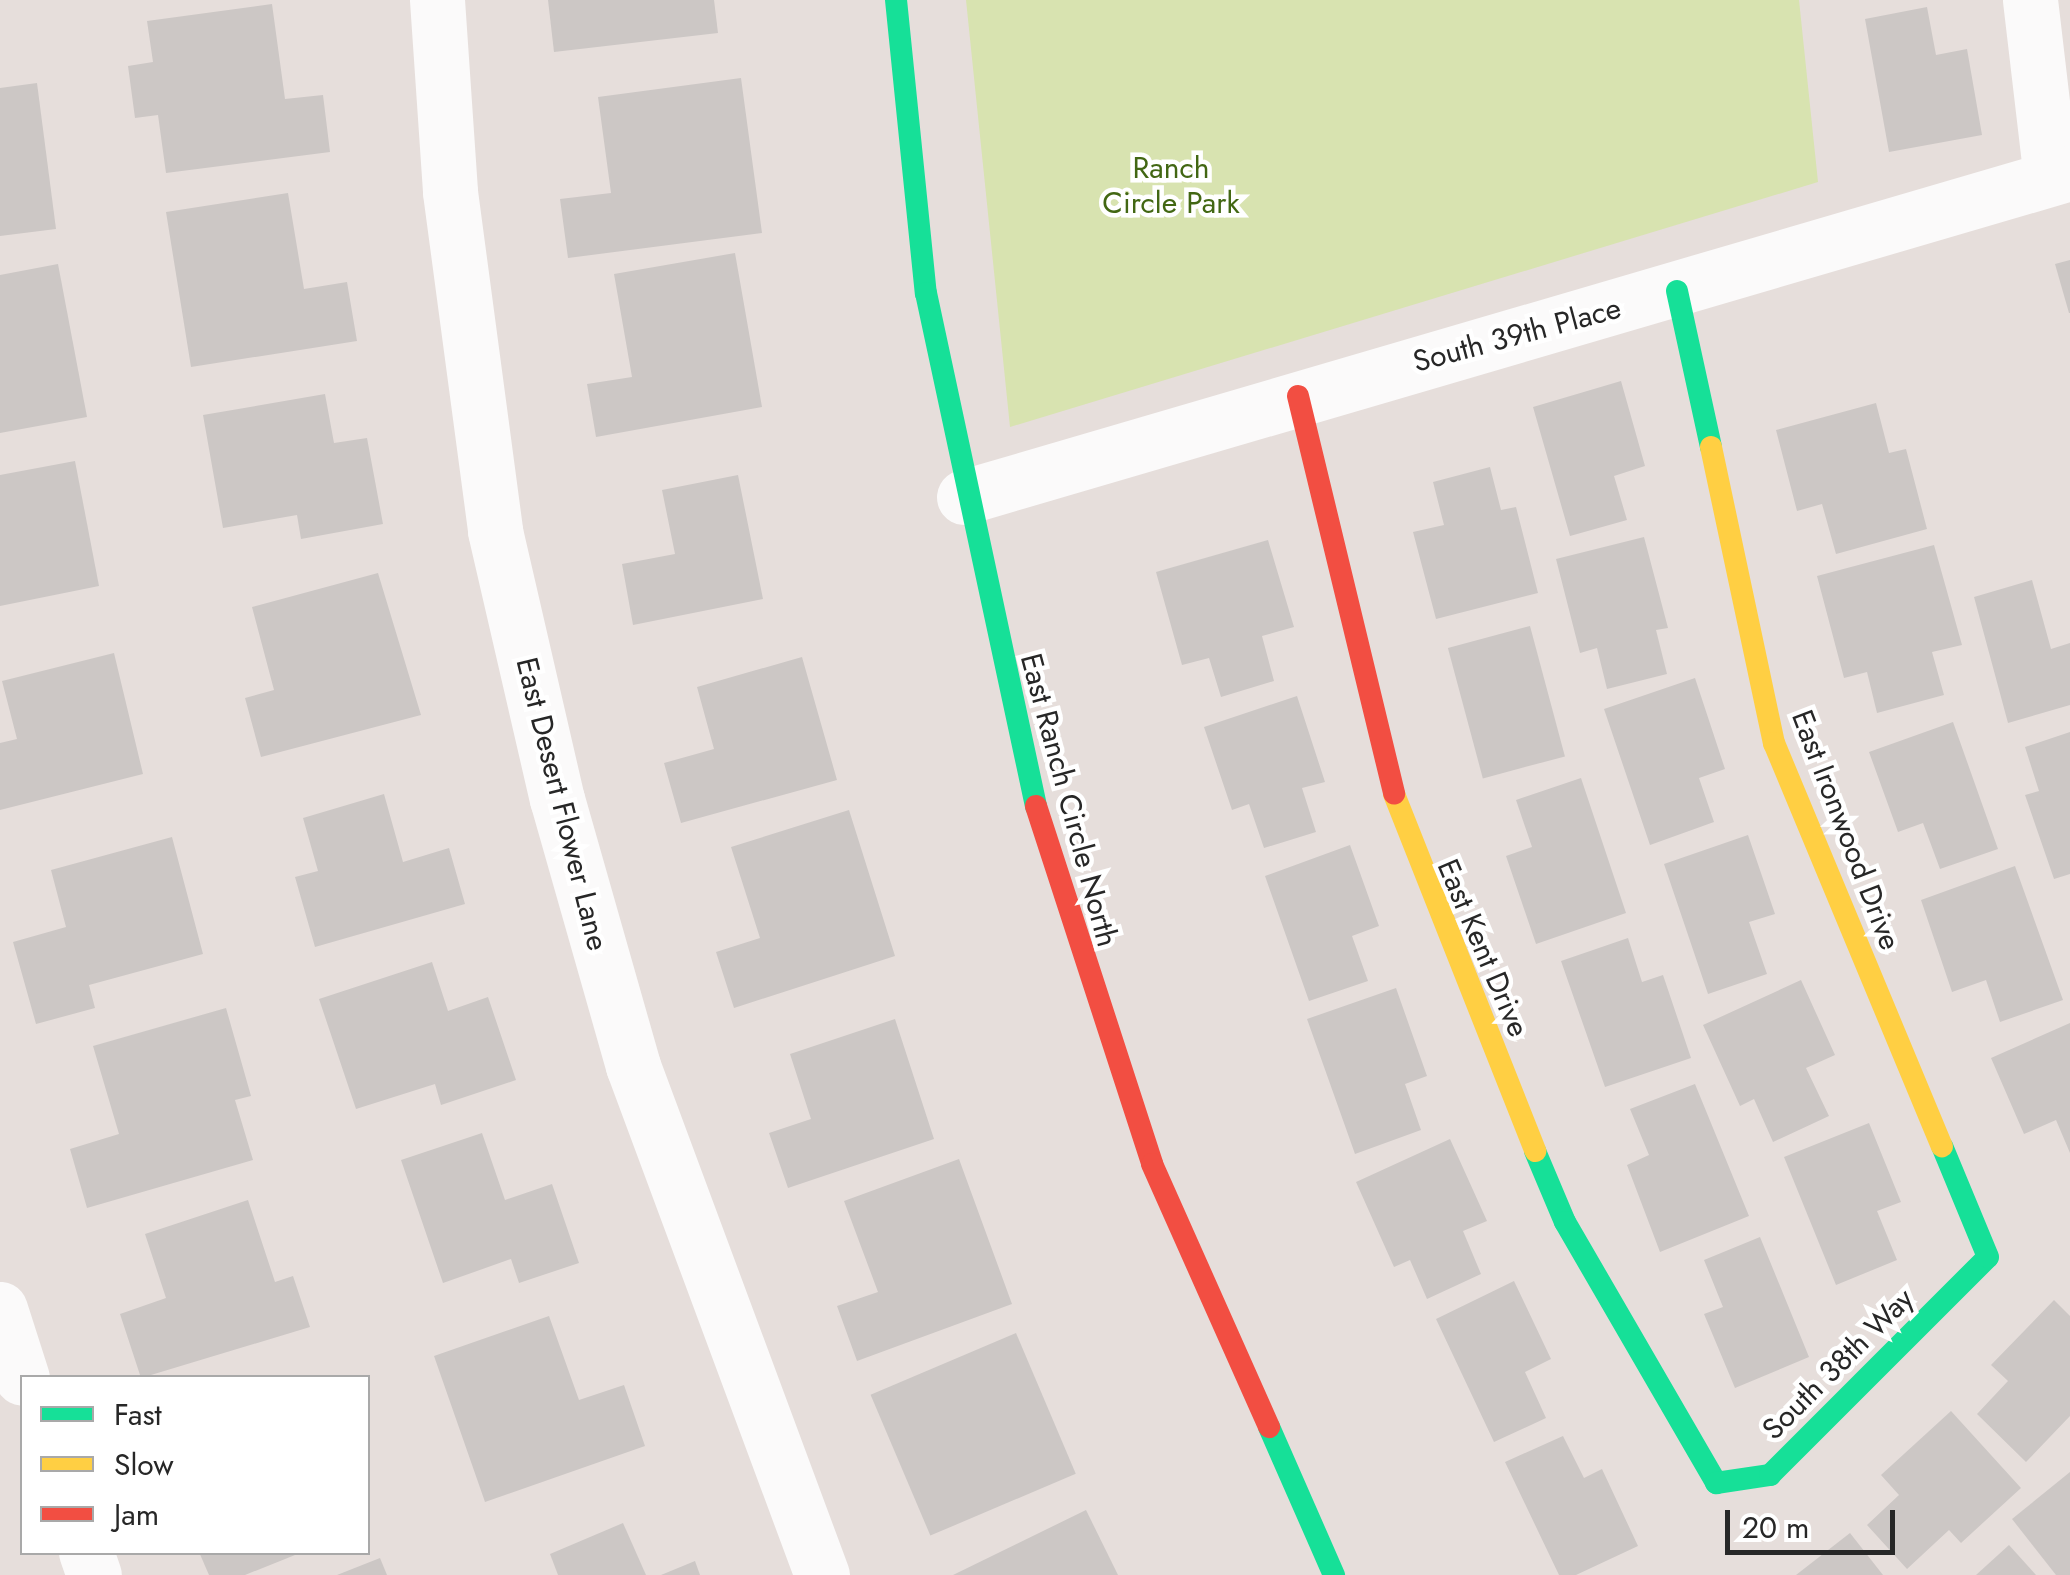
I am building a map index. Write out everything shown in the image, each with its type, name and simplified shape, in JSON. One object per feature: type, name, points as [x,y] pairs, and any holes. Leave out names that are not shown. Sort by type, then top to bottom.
[{"type":"street","name":"East Desert Flower Lane","points":[[437,0],[450,192],[494,531],[557,799],[632,1066],[822,1575]]},
{"type":"street","name":"East Ranch Circle North","points":[[896,0],[926,292],[964,497],[1042,831],[1103,1028],[1222,1338],[1334,1575]]},
{"type":"street","points":[[2030,0],[2060,176]]},
{"type":"street","name":"South 39th Place","points":[[964,497],[1298,396],[1677,291],[2060,176]]},
{"type":"street","name":"East Ironwood Drive","points":[[1677,291],[1774,743],[1988,1256]]},
{"type":"street","name":"East Kent Drive","points":[[1298,396],[1404,836],[1565,1222],[1716,1483]]},
{"type":"street","name":"South 38th Way","points":[[1716,1483],[1770,1475],[1988,1256]]},
{"type":"street","points":[[0,1309],[21,1375]]},
{"type":"green space","name":"Ranch Circle Park","points":[[966,0],[1799,0],[1818,182],[1010,427]]},
{"type":"building","points":[[548,0],[714,0],[718,33],[554,52]]},
{"type":"building","points":[[272,4],[285,99],[323,95],[330,152],[166,173],[158,115],[135,118],[128,66],[153,62],[147,21]]},
{"type":"building","points":[[1927,7],[1936,55],[1967,49],[1982,135],[1889,152],[1865,19]]},
{"type":"building","points":[[741,78],[762,233],[568,258],[560,199],[611,193],[598,97]]},
{"type":"building","points":[[37,83],[56,229],[0,236],[0,88]]},
{"type":"building","points":[[288,193],[304,289],[347,282],[357,341],[191,367],[166,212]]},
{"type":"building","points":[[735,253],[762,407],[596,437],[587,384],[632,377],[614,274]]},
{"type":"building","points":[[2070,260],[2070,313],[2069,313],[2055,264]]},
{"type":"building","points":[[58,264],[87,417],[0,433],[0,275]]},
{"type":"building","points":[[1621,381],[1645,466],[1614,476],[1627,520],[1570,536],[1533,407]]},
{"type":"building","points":[[325,394],[334,443],[367,438],[383,524],[301,539],[297,515],[223,528],[203,415]]},
{"type":"building","points":[[1876,403],[1889,453],[1906,449],[1927,529],[1836,554],[1822,504],[1797,511],[1776,430]]},
{"type":"building","points":[[75,461],[99,586],[0,606],[0,475]]},
{"type":"building","points":[[1490,467],[1501,510],[1516,507],[1538,593],[1436,619],[1413,532],[1444,525],[1433,482]]},
{"type":"building","points":[[738,475],[763,599],[633,625],[622,564],[675,554],[662,490]]},
{"type":"building","points":[[1644,537],[1668,628],[1656,630],[1667,674],[1607,689],[1597,648],[1580,653],[1556,559]]},
{"type":"building","points":[[1268,540],[1294,627],[1262,636],[1274,681],[1221,697],[1209,658],[1182,665],[1156,572]]},
{"type":"building","points":[[1934,545],[1962,645],[1932,652],[1944,695],[1877,713],[1867,672],[1844,678],[1817,576]]},
{"type":"building","points":[[378,573],[421,715],[261,757],[245,698],[274,690],[252,607]]},
{"type":"building","points":[[2032,580],[2051,649],[2070,643],[2070,705],[2008,723],[1974,597]]},
{"type":"building","points":[[1530,626],[1565,756],[1483,778],[1448,648]]},
{"type":"building","points":[[114,653],[143,774],[0,810],[0,743],[17,739],[2,681]]},
{"type":"building","points":[[802,657],[837,780],[681,823],[664,763],[714,749],[697,687]]},
{"type":"building","points":[[1695,678],[1725,769],[1699,778],[1714,822],[1650,845],[1604,709]]},
{"type":"building","points":[[1297,696],[1325,782],[1302,788],[1316,832],[1264,848],[1249,804],[1232,810],[1204,727]]},
{"type":"building","points":[[1953,722],[1998,849],[1940,869],[1923,823],[1898,832],[1869,752]]},
{"type":"building","points":[[2070,732],[2070,874],[2054,879],[2025,795],[2039,791],[2025,747]]},
{"type":"building","points":[[1581,778],[1626,913],[1536,944],[1506,856],[1532,847],[1516,800]]},
{"type":"building","points":[[384,794],[403,862],[449,848],[465,904],[315,947],[295,877],[318,871],[303,818]]},
{"type":"building","points":[[849,810],[895,956],[734,1008],[716,952],[760,938],[731,847]]},
{"type":"building","points":[[1748,835],[1775,914],[1749,922],[1767,974],[1708,994],[1664,864]]},
{"type":"building","points":[[172,837],[203,954],[89,985],[95,1008],[36,1024],[13,942],[66,927],[51,870]]},
{"type":"building","points":[[1350,845],[1379,926],[1352,936],[1368,981],[1309,1001],[1265,876]]},
{"type":"building","points":[[2015,866],[2063,1000],[2000,1022],[1986,980],[1952,992],[1921,900]]},
{"type":"building","points":[[1628,938],[1642,982],[1663,975],[1691,1058],[1605,1087],[1561,961]]},
{"type":"building","points":[[432,962],[448,1011],[488,997],[516,1080],[441,1105],[435,1084],[356,1109],[319,999]]},
{"type":"building","points":[[1801,980],[1835,1055],[1806,1068],[1829,1116],[1773,1142],[1754,1099],[1740,1106],[1703,1025]]},
{"type":"building","points":[[1396,988],[1427,1076],[1405,1084],[1421,1130],[1355,1154],[1307,1019]]},
{"type":"building","points":[[226,1008],[251,1096],[235,1100],[253,1160],[87,1208],[70,1149],[119,1134],[93,1046]]},
{"type":"building","points":[[895,1019],[934,1139],[788,1188],[769,1133],[811,1119],[790,1054]]},
{"type":"building","points":[[2070,1023],[2070,1153],[2056,1120],[2024,1134],[1991,1058]]},
{"type":"building","points":[[1695,1084],[1749,1216],[1660,1252],[1627,1165],[1649,1155],[1630,1109]]},
{"type":"building","points":[[1869,1123],[1901,1202],[1877,1211],[1897,1260],[1836,1285],[1784,1157]]},
{"type":"building","points":[[482,1133],[505,1200],[552,1184],[579,1263],[519,1283],[511,1259],[443,1283],[401,1160]]},
{"type":"building","points":[[1450,1139],[1487,1221],[1463,1231],[1481,1274],[1427,1299],[1410,1260],[1394,1267],[1356,1182]]},
{"type":"building","points":[[959,1159],[1012,1304],[857,1361],[837,1306],[878,1292],[844,1201]]},
{"type":"building","points":[[248,1200],[275,1282],[293,1276],[310,1327],[140,1375],[120,1314],[166,1298],[145,1234]]},
{"type":"building","points":[[1760,1237],[1809,1357],[1735,1388],[1704,1314],[1723,1307],[1704,1260]]},
{"type":"building","points":[[1514,1281],[1551,1359],[1525,1372],[1546,1418],[1494,1442],[1436,1319]]},
{"type":"building","points":[[2054,1300],[2070,1316],[2070,1416],[2026,1462],[1977,1414],[2008,1381],[1991,1365]]},
{"type":"building","points":[[549,1316],[579,1400],[624,1385],[645,1446],[485,1502],[434,1356]]},
{"type":"building","points":[[1016,1333],[1076,1474],[930,1536],[871,1395]]},
{"type":"building","points":[[1951,1411],[2021,1488],[1961,1543],[1949,1530],[1907,1569],[1867,1525],[1899,1495],[1881,1475]]},
{"type":"building","points":[[1563,1436],[1584,1478],[1602,1469],[1638,1546],[1576,1575],[1559,1575],[1505,1462]]},
{"type":"building","points":[[2070,1472],[2070,1575],[2056,1575],[2012,1519]]},
{"type":"building","points":[[1086,1510],[1118,1575],[953,1575]]},
{"type":"building","points":[[623,1523],[646,1575],[558,1575],[550,1554]]},
{"type":"building","points":[[1850,1533],[1883,1575],[1796,1575]]},
{"type":"building","points":[[2009,1545],[2036,1575],[1976,1575]]},
{"type":"building","points":[[200,1555],[295,1555],[245,1575],[209,1575]]},
{"type":"building","points":[[380,1558],[387,1575],[337,1575]]},
{"type":"building","points":[[695,1561],[700,1575],[661,1575]]},
{"type":"traffic: fast","points":[[896,0],[926,293],[1036,806]]},
{"type":"traffic: fast","points":[[1677,291],[1711,447]]},
{"type":"traffic: fast","points":[[1535,1151],[1565,1222],[1716,1483],[1770,1475],[1988,1257],[1942,1146]]},
{"type":"traffic: fast","points":[[1269,1427],[1334,1575]]},
{"type":"traffic: slow","points":[[1711,447],[1774,743],[1942,1146]]},
{"type":"traffic: slow","points":[[1394,794],[1535,1151]]},
{"type":"traffic: jam","points":[[1298,396],[1394,794]]},
{"type":"traffic: jam","points":[[1036,806],[1152,1164],[1269,1427]]}]
